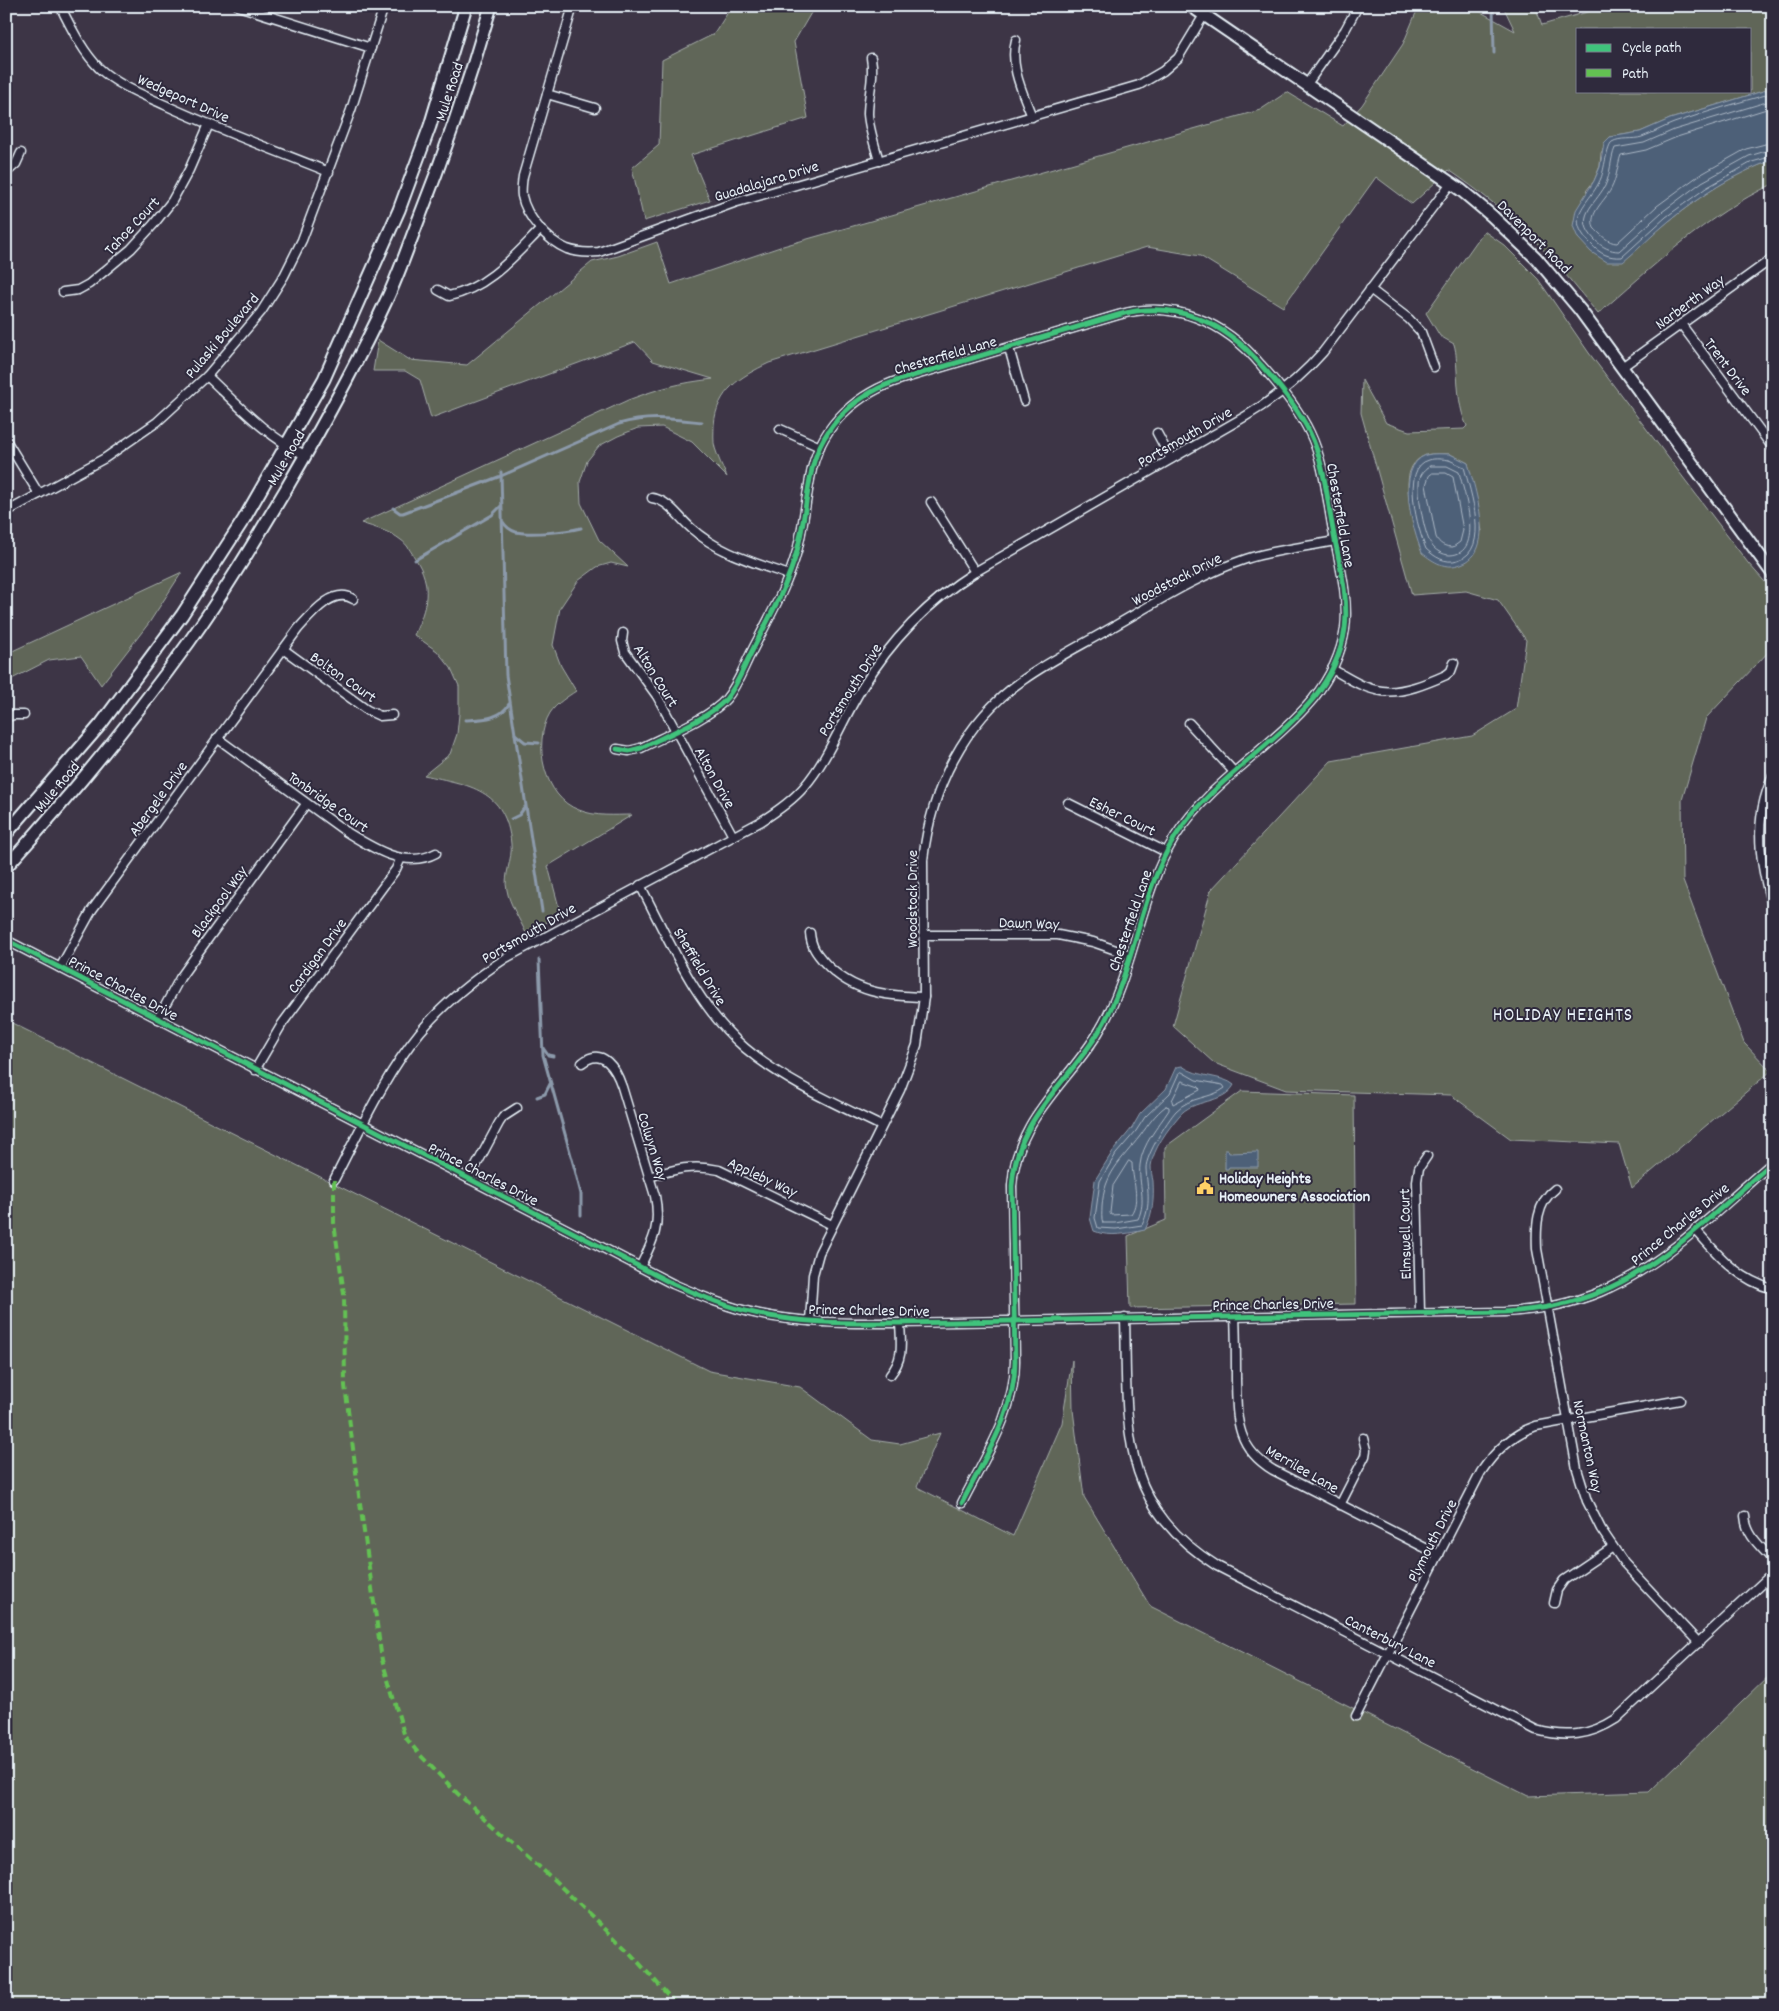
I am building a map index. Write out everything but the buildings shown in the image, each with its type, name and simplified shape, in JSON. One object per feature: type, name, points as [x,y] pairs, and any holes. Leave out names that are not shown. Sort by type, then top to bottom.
[{"type":"main road","name":"Mule Road","points":[[6,834],[101,724],[182,614],[235,534],[324,379],[399,210],[430,126],[466,6]]},
{"type":"main road","name":"Mule Road","points":[[6,867],[56,812],[114,741],[190,642],[268,520],[305,456],[340,393],[388,298],[451,134],[491,6]]},
{"type":"main road","name":"Davenport Road","points":[[1191,6],[1451,182],[1482,206],[1542,264],[1572,299],[1773,574]]},
{"type":"street","name":"Wedgeport Drive","points":[[60,6],[97,66],[109,76],[143,95],[209,124],[329,172]]},
{"type":"street","points":[[238,6],[371,48]]},
{"type":"street","name":"Pulaski Boulevard","points":[[6,512],[105,458],[157,422],[207,376],[261,312],[284,276],[302,240],[329,172],[384,6]]},
{"type":"street","name":"Guadalajara Drive","points":[[573,6],[523,176],[522,195],[528,213],[541,229],[568,249],[585,254],[598,252],[734,203],[1139,85],[1163,71],[1178,58],[1204,15]]},
{"type":"street","points":[[1307,84],[1358,6]]},
{"type":"street","points":[[1016,40],[1013,52],[1016,71],[1032,117]]},
{"type":"street","points":[[871,58],[873,67],[868,116],[879,161]]},
{"type":"street","points":[[547,94],[595,108]]},
{"type":"street","name":"Tahoe Court","points":[[63,292],[78,290],[89,284],[131,250],[153,225],[172,201],[189,170],[209,124]]},
{"type":"street","points":[[6,173],[16,164],[21,153]]},
{"type":"street","name":"Portsmouth Drive","points":[[334,1180],[363,1124],[407,1050],[435,1015],[452,998],[506,958],[776,812],[804,787],[823,758],[861,690],[892,645],[921,614],[955,585],[975,572],[1259,408],[1282,392],[1301,376],[1323,352],[1451,182]]},
{"type":"street","points":[[438,290],[450,296],[478,287],[541,229]]},
{"type":"street","name":"Narberth Way","points":[[1622,367],[1773,258]]},
{"type":"street","points":[[1370,289],[1409,319],[1421,332],[1434,367]]},
{"type":"street","name":"Chesterfield Lane","points":[[617,749],[635,750],[716,708],[730,694],[789,575],[798,550],[812,468],[820,447],[844,411],[873,390],[902,379],[1128,312],[1148,309],[1173,311],[1205,321],[1233,337],[1262,366],[1305,423],[1316,447],[1322,468],[1345,599],[1346,616],[1341,645],[1332,669],[1322,687],[1306,707],[1195,809],[1166,852],[1117,994],[1105,1021],[1089,1046],[1031,1122],[1019,1148],[1014,1164],[1012,1186],[1015,1370],[1009,1406],[1003,1423],[962,1503]]},
{"type":"street","name":"Trent Drive","points":[[1681,324],[1773,448]]},
{"type":"street","points":[[1009,348],[1024,401]]},
{"type":"street","points":[[207,376],[267,432],[285,446],[305,456]]},
{"type":"street","points":[[780,428],[820,447]]},
{"type":"street","points":[[1157,432],[1171,459]]},
{"type":"street","points":[[1765,438],[1773,432]]},
{"type":"street","points":[[6,440],[39,494]]},
{"type":"street","points":[[652,498],[666,502],[692,530],[716,546],[789,575]]},
{"type":"street","points":[[931,502],[975,572]]},
{"type":"street","name":"Woodstock Drive","points":[[810,1321],[816,1265],[832,1225],[900,1090],[913,1057],[922,1022],[924,997],[923,860],[933,806],[945,774],[959,748],[979,721],[997,702],[1037,671],[1209,573],[1264,554],[1335,541]]},
{"type":"street","name":"Abergele Drive","points":[[60,968],[92,910],[298,629],[322,605],[338,596],[344,595],[354,598]]},
{"type":"street","name":"Alton Court","points":[[623,633],[622,641],[625,652],[653,689],[674,731]]},
{"type":"street","name":"Bolton Court","points":[[283,650],[367,710],[380,716],[392,716]]},
{"type":"street","points":[[1332,669],[1363,686],[1391,692],[1400,691],[1446,675],[1451,671],[1454,663]]},
{"type":"street","points":[[6,718],[13,715],[24,715]]},
{"type":"street","points":[[1189,723],[1234,772]]},
{"type":"street","name":"Alton Drive","points":[[674,731],[733,836]]},
{"type":"street","name":"Tonbridge Court","points":[[217,738],[306,804],[359,840],[401,858],[423,858],[436,853]]},
{"type":"street","points":[[1773,776],[1763,804],[1759,836],[1762,872],[1773,910]]},
{"type":"street","name":"Esher Court","points":[[1068,803],[1166,852]]},
{"type":"street","name":"Blackpool Way","points":[[158,1019],[189,965],[306,804]]},
{"type":"street","name":"Cardigan Drive","points":[[255,1070],[282,1024],[396,869],[401,858]]},
{"type":"street","name":"Sheffield Drive","points":[[640,886],[693,985],[713,1014],[733,1037],[756,1057],[792,1082],[881,1126]]},
{"type":"street","points":[[810,934],[810,942],[817,954],[836,974],[856,986],[887,995],[924,997]]},
{"type":"street","name":"Dawn Way","points":[[925,935],[1058,935],[1094,942],[1130,955]]},
{"type":"street","name":"Prince Charles Drive","points":[[6,940],[673,1284],[733,1307],[776,1318],[810,1321],[900,1323],[1504,1312],[1548,1307],[1583,1298],[1617,1284],[1655,1262],[1773,1162]]},
{"type":"street","name":"Colwyn Way","points":[[582,1063],[591,1057],[596,1057],[610,1063],[615,1069],[649,1177],[657,1206],[658,1223],[653,1242],[640,1267]]},
{"type":"street","points":[[469,1179],[499,1122],[517,1108]]},
{"type":"street","name":"Elmswell Court","points":[[1420,1313],[1417,1181],[1419,1168],[1427,1156]]},
{"type":"street","name":"Appleby Way","points":[[649,1177],[691,1166],[719,1170],[832,1225]]},
{"type":"street","name":"Normanton Way","points":[[1555,1189],[1545,1198],[1542,1205],[1537,1230],[1537,1249],[1583,1491],[1595,1518],[1613,1547],[1633,1573],[1699,1643]]},
{"type":"street","points":[[1695,1229],[1734,1270],[1750,1281],[1773,1290]]},
{"type":"street","name":"Merrilee Lane","points":[[1236,1316],[1237,1411],[1239,1427],[1244,1442],[1254,1455],[1267,1466],[1439,1555]]},
{"type":"street","name":"Canterbury Lane","points":[[1125,1318],[1128,1426],[1131,1448],[1142,1484],[1167,1524],[1190,1547],[1217,1566],[1527,1726],[1554,1734],[1575,1735],[1596,1730],[1616,1719],[1773,1573]]},
{"type":"street","points":[[890,1376],[896,1368],[901,1354],[900,1323]]},
{"type":"street","name":"Plymouth Drive","points":[[1356,1716],[1481,1472],[1493,1455],[1508,1441],[1526,1430],[1549,1423],[1680,1400]]},
{"type":"street","points":[[1340,1505],[1365,1456],[1366,1450],[1363,1438]]},
{"type":"street","points":[[1745,1516],[1748,1531],[1773,1560]]},
{"type":"street","points":[[1554,1603],[1557,1590],[1564,1580],[1613,1547]]},
{"type":"green space","points":[[732,6],[815,6],[794,42],[808,118],[691,155],[710,200],[644,221],[632,168],[659,145],[662,60],[714,34]]},
{"type":"green space","points":[[1503,6],[1535,6],[1542,25],[1608,6],[1773,6],[1773,88],[1670,119],[1640,132],[1610,137],[1601,153],[1600,166],[1594,181],[1586,191],[1653,234],[1710,191],[1756,166],[1773,160],[1773,184],[1725,211],[1703,226],[1660,260],[1598,314],[1541,247],[1492,202],[1449,170],[1412,204],[1376,177],[1283,307],[1200,256],[1147,247],[769,363],[758,368],[732,386],[725,394],[716,413],[714,446],[727,477],[692,442],[662,427],[638,428],[599,446],[587,461],[580,482],[581,503],[599,540],[628,567],[611,563],[597,567],[578,581],[560,608],[553,645],[561,666],[576,691],[559,703],[550,713],[542,739],[542,754],[550,782],[557,794],[567,804],[592,814],[632,815],[548,866],[561,915],[526,933],[512,906],[506,885],[511,844],[508,826],[502,811],[493,801],[470,787],[424,775],[450,754],[457,734],[459,686],[451,668],[437,651],[414,635],[422,615],[426,596],[426,587],[421,568],[409,548],[397,537],[361,523],[628,400],[670,386],[713,379],[653,361],[635,342],[431,418],[420,380],[405,371],[373,371],[378,340],[410,360],[467,365],[592,262],[618,256],[657,242],[671,284],[783,246],[1260,110],[1287,92],[1343,126],[1362,105],[1403,44],[1418,8],[1479,11],[1515,31]]},
{"type":"green space","points":[[1484,231],[1504,245],[1538,279],[1589,353],[1748,563],[1773,591],[1773,647],[1706,718],[1682,800],[1683,881],[1744,1043],[1771,1071],[1632,1188],[1619,1144],[1511,1139],[1451,1095],[1286,1090],[1214,1063],[1173,1026],[1211,890],[1331,761],[1472,736],[1516,709],[1526,640],[1498,600],[1466,591],[1412,595],[1361,413],[1362,380],[1386,423],[1409,431],[1464,429],[1467,426],[1459,399],[1454,344],[1440,336],[1426,313]],"holes":[[[1428,454],[1450,454],[1468,463],[1482,531],[1412,517],[1408,482],[1412,466],[1418,460]]]},
{"type":"green space","points":[[182,572],[149,623],[101,685],[81,656],[49,660],[6,682],[6,654]]},
{"type":"green space","points":[[6,1020],[709,1371],[800,1387],[872,1440],[900,1444],[940,1433],[917,1487],[1013,1536],[1062,1423],[1072,1360],[1073,1410],[1084,1497],[1150,1606],[1528,1796],[1649,1792],[1773,1672],[1773,2005],[6,2005]]},
{"type":"green space","points":[[1242,1091],[1354,1095],[1356,1304],[1130,1308],[1128,1236],[1166,1220],[1165,1147]]},
{"type":"water","points":[[1773,88],[1773,160],[1732,178],[1706,194],[1669,221],[1623,262],[1607,262],[1591,252],[1578,238],[1573,226],[1576,210],[1594,181],[1600,167],[1604,143],[1610,137],[1640,132],[1670,119]]},
{"type":"water","points":[[1450,454],[1468,463],[1481,519],[1481,534],[1478,547],[1472,557],[1455,566],[1445,566],[1422,553],[1414,530],[1408,485],[1416,462],[1426,455]]},
{"type":"water","points":[[1182,1066],[1195,1073],[1223,1080],[1234,1085],[1223,1096],[1185,1110],[1162,1140],[1152,1160],[1153,1200],[1150,1218],[1145,1230],[1113,1235],[1094,1231],[1090,1218],[1095,1180],[1140,1114],[1166,1089],[1176,1067]]},
{"type":"water","points":[[1225,1150],[1228,1150],[1229,1153],[1258,1152],[1258,1167],[1229,1167],[1225,1169]]},
{"type":"waterway","points":[[1493,6],[1494,53]]},
{"type":"waterway","points":[[393,508],[403,513],[501,476],[619,424],[640,419],[702,422]]},
{"type":"waterway","points":[[501,472],[506,675],[542,911]]},
{"type":"waterway","points":[[415,560],[492,515],[501,506]]},
{"type":"waterway","points":[[503,522],[512,530],[522,533],[548,533],[581,528]]},
{"type":"waterway","points":[[465,720],[490,718],[501,713],[509,704]]},
{"type":"waterway","points":[[515,734],[525,742],[539,743]]},
{"type":"waterway","points":[[511,819],[519,815],[525,807]]},
{"type":"waterway","points":[[539,960],[543,1055],[581,1194],[581,1215]]},
{"type":"waterway","points":[[543,1048],[548,1055],[553,1056]]},
{"type":"waterway","points":[[537,1097],[545,1094],[550,1084]]},
{"type":"marked path","points":[[334,1180],[334,1223],[344,1294],[345,1386],[382,1660],[405,1737],[457,1793],[554,1880],[629,1952],[677,2005]]},
{"type":"cycle path","points":[[617,749],[629,751],[641,748],[674,732],[709,713],[719,706],[730,694],[776,604],[793,565],[817,452],[834,424],[845,412],[871,392],[886,385],[1118,315],[1139,311],[1159,310],[1178,312],[1215,326],[1247,350],[1294,406],[1310,433],[1322,468],[1345,592],[1346,617],[1341,648],[1329,675],[1313,699],[1279,734],[1223,782],[1190,817],[1175,837],[1153,884],[1129,960],[1110,1010],[1098,1033],[1044,1104],[1022,1141],[1015,1162],[1012,1186],[1014,1380],[1010,1399],[997,1434],[962,1503]]},
{"type":"cycle path","points":[[6,940],[673,1284],[737,1308],[794,1320],[900,1323],[1532,1310],[1598,1293],[1633,1276],[1696,1230],[1773,1162]]},
{"type":"place","name":"Holiday Heights Homeowners Association","points":[[1205,1186]]},
{"type":"district","name":"HOLIDAY HEIGHTS","points":[[1563,1013]]}]
